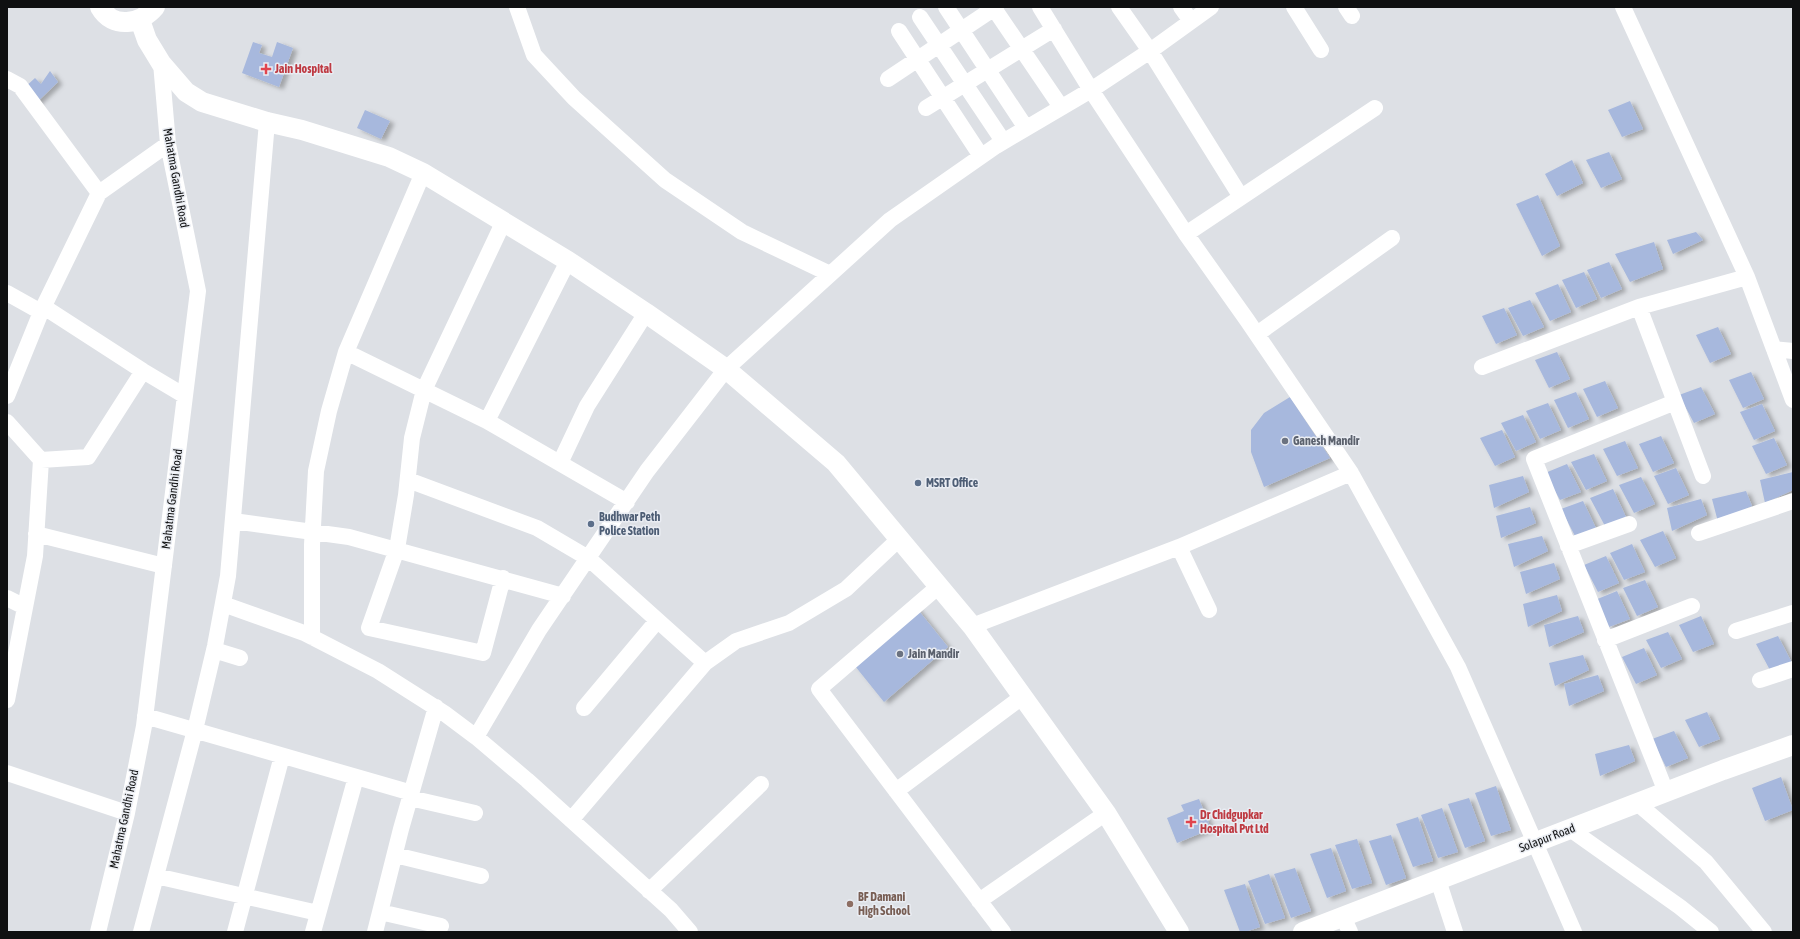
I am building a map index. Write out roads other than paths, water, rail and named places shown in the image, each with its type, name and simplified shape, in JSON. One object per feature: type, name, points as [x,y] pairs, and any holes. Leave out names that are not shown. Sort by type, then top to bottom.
[{"type":"main road","points":[[100,7],[109,17],[119,22],[129,23],[140,20],[149,15],[155,7]]},
{"type":"main road","points":[[140,20],[147,40],[161,63],[186,92],[202,102],[267,122],[302,130],[389,157],[423,173],[568,261],[726,369],[836,463],[972,626],[1106,813],[1179,932]]},
{"type":"main road","name":"Solapur Road","points":[[1302,932],[1346,924],[1438,880],[1637,803],[1793,745]]},
{"type":"street","points":[[517,7],[534,55],[574,98],[665,180],[742,232],[830,274]]},
{"type":"street","points":[[946,7],[1026,128]]},
{"type":"street","points":[[888,79],[994,7],[1061,107]]},
{"type":"street","points":[[1040,7],[1091,90],[1186,234],[1257,334],[1351,473],[1458,667],[1534,843],[1576,930]]},
{"type":"street","points":[[1119,7],[1150,51],[1241,197]]},
{"type":"street","points":[[1181,7],[1191,21]]},
{"type":"street","points":[[476,737],[539,630],[648,471],[726,369],[890,220],[981,156],[1091,90],[1150,51],[1211,7]]},
{"type":"street","points":[[1294,7],[1321,50]]},
{"type":"street","points":[[1623,7],[1747,277],[1786,346],[1793,400]]},
{"type":"street","points":[[920,17],[1004,141]]},
{"type":"street","points":[[926,108],[1054,29]]},
{"type":"street","points":[[899,31],[981,156]]},
{"type":"street","name":"Mahatma Gandhi Road","points":[[98,932],[127,813],[145,716],[198,291],[168,144],[161,63]]},
{"type":"street","points":[[7,79],[20,86],[99,193]]},
{"type":"street","points":[[1186,234],[1375,108]]},
{"type":"street","points":[[141,932],[195,730],[223,604],[233,521],[267,122]]},
{"type":"street","points":[[7,396],[43,310],[99,193],[168,144]]},
{"type":"street","points":[[312,637],[312,532],[316,471],[329,411],[346,352],[423,173]]},
{"type":"street","points":[[503,578],[483,653],[369,628],[397,550],[408,480],[412,438],[424,390],[504,221]]},
{"type":"street","points":[[1257,334],[1392,238]]},
{"type":"street","points":[[487,421],[568,261]]},
{"type":"street","points":[[1482,367],[1638,307],[1747,277]]},
{"type":"street","points":[[7,293],[43,310],[185,396]]},
{"type":"street","points":[[1638,307],[1703,476]]},
{"type":"street","points":[[560,463],[587,406],[646,313]]},
{"type":"street","points":[[346,352],[487,421],[627,502]]},
{"type":"street","points":[[42,460],[88,457],[143,371]]},
{"type":"street","points":[[1666,792],[1534,459],[1675,402]]},
{"type":"street","points":[[7,422],[42,460],[35,556],[7,700]]},
{"type":"street","points":[[972,626],[1179,547],[1351,473]]},
{"type":"street","points":[[408,480],[537,528],[588,558],[705,663]]},
{"type":"street","points":[[1698,532],[1793,501]]},
{"type":"street","points":[[233,521],[350,537],[503,578],[563,596]]},
{"type":"street","points":[[1568,546],[1630,524]]},
{"type":"street","points":[[36,534],[164,566]]},
{"type":"street","points":[[571,820],[705,663],[736,641],[789,623],[846,589],[899,538]]},
{"type":"street","points":[[1179,547],[1209,610]]},
{"type":"street","points":[[939,586],[819,689],[1003,932]]},
{"type":"street","points":[[7,598],[25,607]]},
{"type":"street","points":[[223,604],[312,637],[378,671],[436,707],[476,737],[571,820],[672,910],[690,932]]},
{"type":"street","points":[[1605,640],[1692,606]]},
{"type":"street","points":[[1736,631],[1793,613]]},
{"type":"street","points":[[584,708],[657,620]]},
{"type":"street","points":[[214,650],[240,658]]},
{"type":"street","points":[[1760,680],[1793,669]]},
{"type":"street","points":[[896,791],[1022,697]]},
{"type":"street","points":[[375,932],[436,707]]},
{"type":"street","points":[[145,716],[356,777],[411,796],[475,813]]},
{"type":"street","points":[[235,932],[282,756]]},
{"type":"street","points":[[7,773],[127,813]]},
{"type":"street","points":[[313,932],[356,777]]},
{"type":"street","points":[[649,891],[761,784]]},
{"type":"street","points":[[1637,803],[1706,862],[1764,932]]},
{"type":"street","points":[[979,901],[1106,813]]},
{"type":"street","points":[[1570,829],[1680,907],[1711,932]]},
{"type":"street","points":[[395,855],[481,876]]},
{"type":"street","points":[[156,876],[318,913]]},
{"type":"street","points":[[1438,880],[1455,932]]},
{"type":"street","points":[[380,912],[441,926]]},
{"type":"place","name":"Jain Hospital","points":[[266,69]]},
{"type":"place","name":"Ganesh Mandir","points":[[1285,441]]},
{"type":"place","name":"MSRT Office","points":[[918,483]]},
{"type":"place","name":"Budhwar Peth Police Station","points":[[591,524]]},
{"type":"place","name":"Jain Mandir","points":[[900,654]]},
{"type":"place","name":"Dr Chidgupkar Hospital Pvt Ltd","points":[[1191,822]]},
{"type":"place","name":"BF Damani High School","points":[[850,904]]}]
